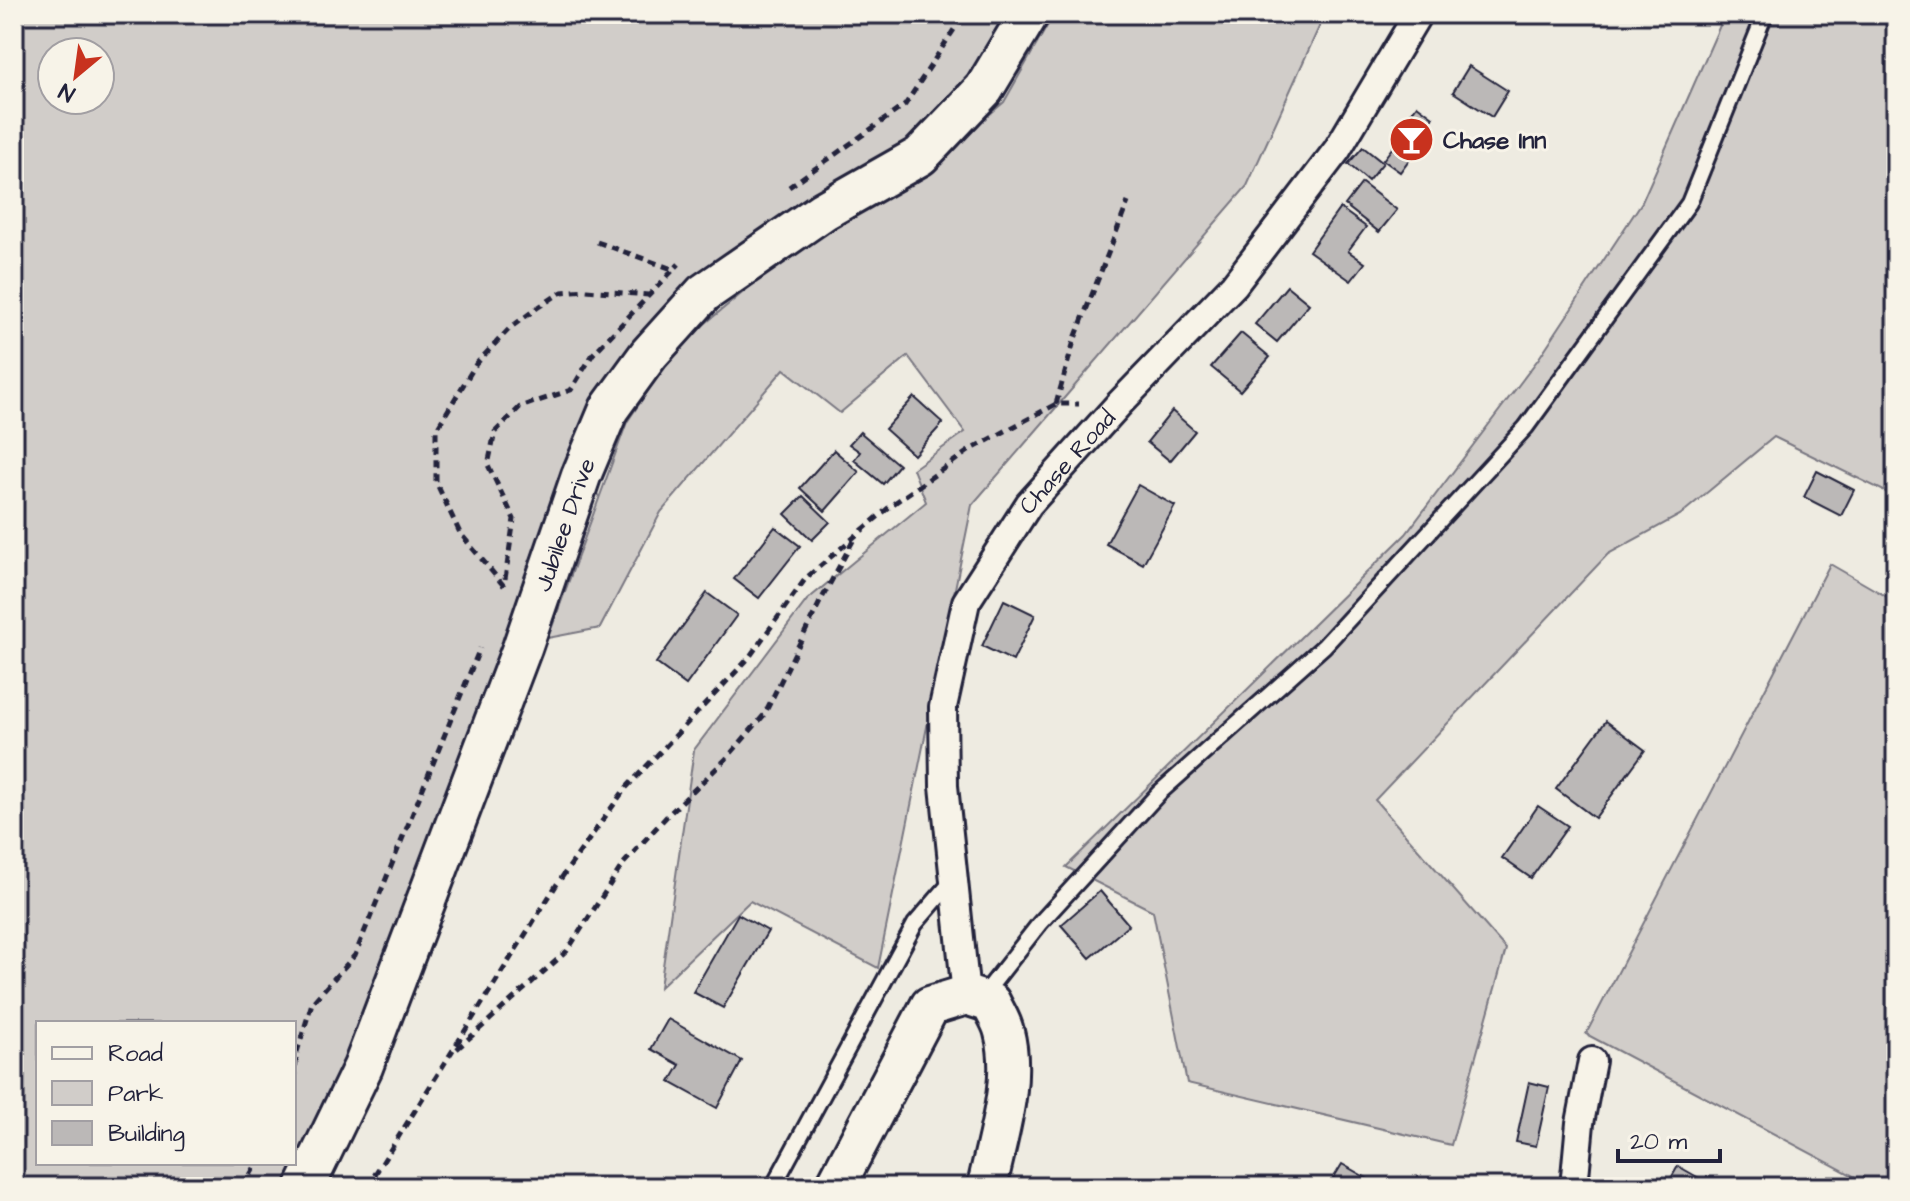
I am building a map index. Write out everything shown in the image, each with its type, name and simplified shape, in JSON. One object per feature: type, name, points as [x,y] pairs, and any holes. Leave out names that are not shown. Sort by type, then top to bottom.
[{"type":"main road","name":"Jubilee Drive","points":[[305,1187],[380,1025],[522,648],[581,476],[609,409],[649,354],[704,293],[823,211],[920,156],[984,89],[1029,14]]},
{"type":"main road","points":[[835,1187],[930,1006],[973,998],[991,1003],[1004,1030],[1008,1063],[1004,1109],[987,1187]]},
{"type":"street","name":"Chase Road","points":[[973,998],[953,880],[944,786],[943,707],[966,602],[1029,504],[1120,403],[1234,285],[1337,150],[1418,14]]},
{"type":"street","points":[[1574,1187],[1580,1123],[1592,1061]]},
{"type":"lane","points":[[973,998],[1159,793],[1324,646],[1526,427],[1689,203],[1765,14]]},
{"type":"lane","points":[[773,1187],[915,924],[953,880]]},
{"type":"path","points":[[1056,404],[1074,341],[1128,202]]},
{"type":"path","points":[[597,242],[672,269]]},
{"type":"path","points":[[504,586],[460,533],[436,482],[436,430],[476,364],[510,328],[562,292],[586,290],[648,295]]},
{"type":"path","points":[[367,1187],[557,884],[625,789],[748,659],[806,578],[893,504],[970,450],[1056,404],[1120,403]]},
{"type":"path","points":[[450,1055],[567,951],[623,864],[726,759],[764,715],[857,534]]},
{"type":"path","points":[[243,1187],[256,1165]]},
{"type":"green space","points":[[14,14],[1013,14],[932,124],[689,290],[609,409],[300,1187],[14,1187]]},
{"type":"green space","points":[[1054,14],[1325,14],[1247,186],[972,505],[878,968],[750,901],[660,987],[694,750],[807,600],[926,502],[913,469],[965,432],[908,356],[840,413],[784,369],[661,512],[600,628],[548,638],[627,422],[679,345],[792,252],[935,161],[1004,102]]},
{"type":"green space","points":[[1725,14],[1896,14],[1896,497],[1774,437],[1680,515],[1608,554],[1375,800],[1506,949],[1451,1145],[1187,1083],[1153,911],[1066,867],[1406,534],[1539,358],[1642,202]]},
{"type":"green space","points":[[1830,564],[1896,602],[1896,1187],[1874,1187],[1586,1034]]},
{"type":"building","points":[[1469,66],[1508,91],[1492,117],[1453,92]]},
{"type":"building","points":[[1417,105],[1433,117],[1417,140],[1400,128]]},
{"type":"building","points":[[1402,135],[1419,146],[1400,172],[1383,160]]},
{"type":"building","points":[[1363,147],[1383,163],[1368,181],[1348,164]]},
{"type":"building","points":[[1362,183],[1397,210],[1379,232],[1345,205]]},
{"type":"building","points":[[1340,208],[1366,227],[1348,251],[1365,263],[1351,281],[1309,251]]},
{"type":"building","points":[[1287,286],[1309,304],[1277,342],[1255,324]]},
{"type":"building","points":[[1241,333],[1270,357],[1240,391],[1211,367]]},
{"type":"building","points":[[914,397],[943,423],[914,455],[885,429]]},
{"type":"building","points":[[1172,411],[1195,431],[1170,461],[1147,442]]},
{"type":"building","points":[[860,432],[899,465],[883,484],[854,460],[860,452],[849,444]]},
{"type":"building","points":[[834,450],[859,472],[825,511],[800,488]]},
{"type":"building","points":[[1817,471],[1854,490],[1841,516],[1804,497]]},
{"type":"building","points":[[1138,485],[1175,506],[1143,564],[1106,544]]},
{"type":"building","points":[[803,496],[830,522],[812,540],[785,514]]},
{"type":"building","points":[[775,527],[800,546],[759,598],[734,579]]},
{"type":"building","points":[[707,593],[737,615],[686,685],[656,663]]},
{"type":"building","points":[[1004,600],[1035,615],[1013,661],[982,646]]},
{"type":"building","points":[[1606,721],[1645,750],[1595,818],[1556,789]]},
{"type":"building","points":[[1538,806],[1568,826],[1531,878],[1502,858]]},
{"type":"building","points":[[1100,891],[1129,925],[1090,958],[1061,925]]},
{"type":"building","points":[[738,914],[768,931],[723,1008],[693,992]]},
{"type":"building","points":[[668,1019],[742,1061],[717,1108],[670,1082],[680,1065],[651,1049]]},
{"type":"building","points":[[1529,1082],[1549,1087],[1536,1146],[1516,1142]]},
{"type":"building","points":[[1342,1164],[1375,1183],[1373,1187],[1328,1187]]},
{"type":"building","points":[[1678,1166],[1706,1182],[1703,1187],[1666,1187]]},
{"type":"place","name":"Chase Inn","points":[[1412,140]]}]
